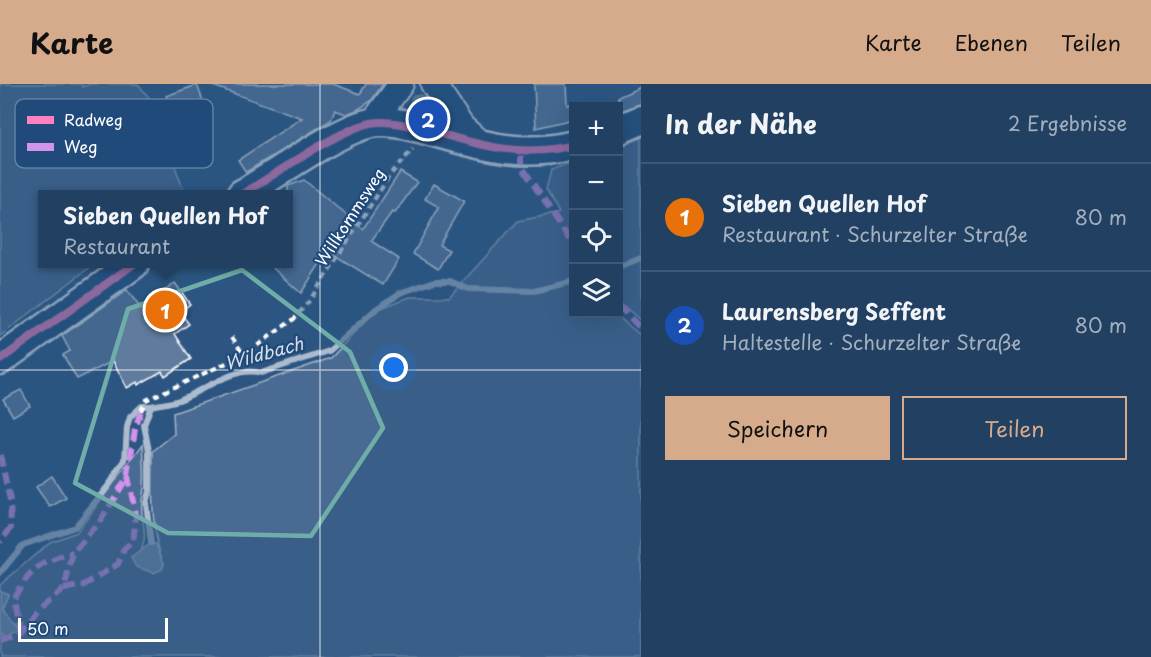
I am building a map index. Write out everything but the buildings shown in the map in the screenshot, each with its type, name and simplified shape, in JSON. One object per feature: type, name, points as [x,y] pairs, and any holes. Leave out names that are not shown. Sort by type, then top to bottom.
[{"type":"street","points":[[250,190],[340,136],[373,122],[401,84]]},
{"type":"street","points":[[433,84],[462,127],[480,143]]},
{"type":"street","points":[[623,128],[641,120]]},
{"type":"street","points":[[373,122],[433,132],[521,152],[546,152],[569,146]]},
{"type":"street","points":[[0,360],[128,268]]},
{"type":"path","points":[[232,337],[244,355]]},
{"type":"highlighted area","points":[[242,270],[350,352],[383,428],[311,536],[168,533],[75,483],[128,309]]},
{"type":"shaded area","points":[[0,84],[82,84],[82,87],[90,84],[138,84],[150,99],[15,99],[15,168],[176,168],[184,190],[38,190],[38,268],[89,268],[0,336]]},
{"type":"shaded area","points":[[641,138],[641,321],[625,307],[623,308],[623,145]]},
{"type":"shaded area","points":[[569,163],[569,318],[620,318],[641,336],[641,657],[0,657],[0,632],[4,638],[2,608],[8,594],[0,591],[0,585],[50,542],[77,532],[143,444],[144,540],[139,553],[162,569],[164,564],[154,522],[153,451],[174,434],[173,413],[331,358],[376,310],[410,297],[449,297],[518,221],[559,213],[546,190],[551,170]]},
{"type":"shaded area","points":[[151,543],[156,544],[164,564],[162,569],[154,573],[136,567],[131,558]]},
{"type":"shaded area","points":[[0,591],[8,594],[2,608],[17,629],[4,638],[0,632]]},
{"type":"waterway","name":"Wildbach","points":[[623,265],[641,258]]},
{"type":"waterway","name":"Wildbach","points":[[151,543],[146,503],[149,491],[149,451],[144,425],[151,406],[179,400],[230,376],[251,371],[261,373],[329,351],[376,309],[400,293],[435,281],[450,281],[468,289],[534,291],[569,282]]},
{"type":"waterway","points":[[0,573],[23,545],[75,527],[109,485],[125,460],[127,427],[130,417],[142,406],[151,406]]},
{"type":"marked path","points":[[521,152],[521,165],[569,239]]},
{"type":"marked path","points":[[623,310],[641,329]]},
{"type":"marked path","points":[[0,641],[16,636],[34,613],[64,589],[73,553],[101,520],[128,476],[135,429],[141,411]]},
{"type":"marked path","points":[[0,455],[10,500],[11,528],[0,542]]},
{"type":"marked path","points":[[64,589],[84,585],[118,564],[124,549],[133,541],[136,517],[128,476]]},
{"type":"marked path","points":[[19,632],[13,598],[37,568],[73,553]]},
{"type":"cycle path","points":[[248,190],[340,135],[378,122],[402,124],[503,149],[538,150],[569,146]]},
{"type":"cycle path","points":[[0,360],[128,268]]},
{"type":"place","name":"Laurensberg Seffent","points":[[428,119]]},
{"type":"place","name":"Sieben Quellen Hof","points":[[165,310]]}]
